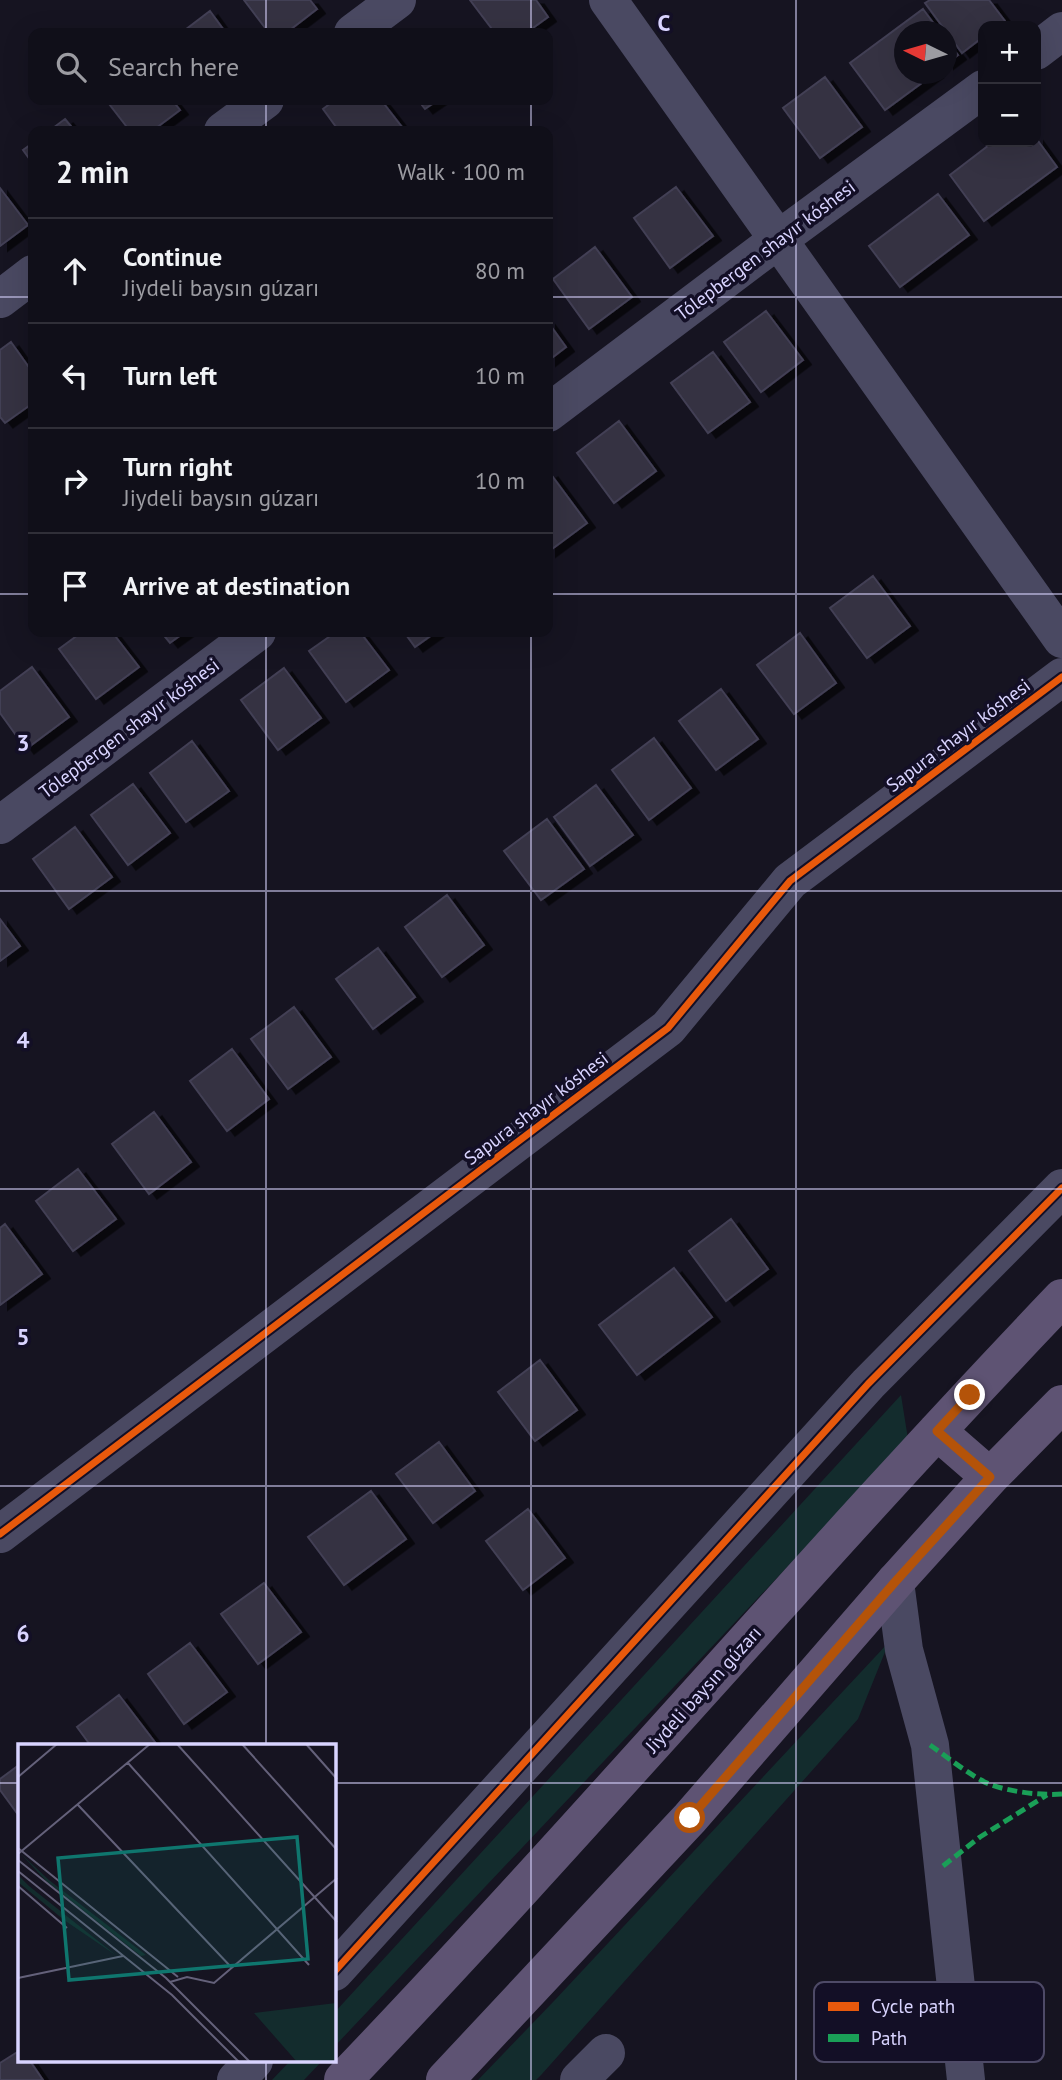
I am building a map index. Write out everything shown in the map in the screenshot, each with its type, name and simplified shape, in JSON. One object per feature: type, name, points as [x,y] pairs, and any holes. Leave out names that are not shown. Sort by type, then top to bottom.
[{"type":"main road","name":"Jiydeli baysın gúzarı","points":[[342,2080],[1062,1298]]},
{"type":"main road","points":[[445,2080],[690,1818],[895,1582],[990,1477],[1062,1404]]},
{"type":"main road","points":[[937,1431],[990,1477]]},
{"type":"street","points":[[360,28],[397,0]]},
{"type":"street","points":[[608,0],[1062,639]]},
{"type":"street","points":[[1041,47],[1062,32]]},
{"type":"street","name":"Tólepbergen shayır kóshesi","points":[[553,409],[978,93]]},
{"type":"street","points":[[230,126],[258,105]]},
{"type":"street","points":[[0,299],[28,278]]},
{"type":"street","name":"Tólepbergen shayır kóshesi","points":[[0,825],[250,637]]},
{"type":"street","name":"Sapura shayır kóshesi","points":[[0,1534],[668,1028],[790,881],[1062,677]]},
{"type":"street","points":[[336,1970],[868,1384],[1062,1188]]},
{"type":"street","points":[[895,1582],[904,1650],[930,1745],[955,1982]]},
{"type":"street","points":[[579,2080],[606,2053]]},
{"type":"street","points":[[236,2080],[253,2062]]},
{"type":"street","points":[[964,2062],[966,2080]]},
{"type":"green space","points":[[901,1395],[908,1439],[336,2045],[336,2011]]},
{"type":"green space","points":[[889,1642],[858,1719],[542,2074],[536,2080],[478,2080],[554,2001]]},
{"type":"green space","points":[[289,2062],[321,2062],[304,2080],[272,2080]]},
{"type":"building","points":[[244,0],[310,0],[317,9],[292,28],[265,28]]},
{"type":"building","points":[[470,0],[536,0],[548,17],[533,28],[491,28]]},
{"type":"building","points":[[930,0],[989,0],[1005,21],[978,21],[978,41],[962,53],[957,46],[957,21],[938,21],[925,3]]},
{"type":"building","points":[[923,9],[932,21],[907,21]]},
{"type":"building","points":[[210,11],[222,28],[188,28]]},
{"type":"building","points":[[894,30],[894,84],[920,84],[885,110],[850,63]]},
{"type":"building","points":[[825,77],[862,127],[820,158],[783,108]]},
{"type":"building","points":[[110,105],[176,105],[180,110],[159,126],[126,126]]},
{"type":"building","points":[[328,105],[385,105],[401,126],[335,126],[323,109]]},
{"type":"building","points":[[65,119],[71,126],[56,126]]},
{"type":"building","points":[[1041,145],[1057,167],[984,221],[950,175],[986,147]]},
{"type":"building","points":[[676,187],[713,236],[670,268],[634,218]]},
{"type":"building","points":[[0,188],[28,225],[0,246]]},
{"type":"building","points":[[938,194],[969,235],[900,287],[869,246]]},
{"type":"building","points":[[595,247],[632,297],[589,329],[553,279]]},
{"type":"building","points":[[766,311],[803,360],[761,392],[724,342]]},
{"type":"building","points":[[553,329],[566,347],[553,357]]},
{"type":"building","points":[[11,342],[28,366],[28,407],[5,423],[0,417],[0,350]]},
{"type":"building","points":[[713,352],[750,402],[708,433],[671,383]]},
{"type":"building","points":[[619,421],[656,471],[614,503],[577,453]]},
{"type":"building","points":[[553,477],[587,523],[553,548]]},
{"type":"building","points":[[873,576],[910,626],[867,658],[830,608]]},
{"type":"building","points":[[800,633],[836,683],[794,714],[757,665]]},
{"type":"building","points":[[75,637],[116,637],[139,667],[96,699],[59,649]]},
{"type":"building","points":[[165,637],[178,637],[170,643]]},
{"type":"building","points":[[329,637],[364,637],[389,670],[346,702],[309,651]]},
{"type":"building","points":[[408,637],[429,637],[415,647]]},
{"type":"building","points":[[32,667],[69,717],[26,749],[0,713],[0,691]]},
{"type":"building","points":[[284,668],[321,718],[278,750],[241,700]]},
{"type":"building","points":[[721,689],[758,739],[716,770],[679,721]]},
{"type":"building","points":[[654,738],[691,788],[649,820],[612,770]]},
{"type":"building","points":[[192,741],[229,791],[186,822],[150,773]]},
{"type":"building","points":[[133,784],[170,833],[128,865],[91,815]]},
{"type":"building","points":[[596,785],[633,835],[590,866],[554,817]]},
{"type":"building","points":[[547,819],[584,869],[541,900],[504,851]]},
{"type":"building","points":[[75,827],[112,877],[69,909],[33,859]]},
{"type":"building","points":[[447,895],[484,945],[442,977],[405,927]]},
{"type":"building","points":[[0,919],[20,946],[0,961]]},
{"type":"building","points":[[378,948],[415,997],[373,1029],[336,979]]},
{"type":"building","points":[[294,1007],[331,1057],[288,1089],[251,1039]]},
{"type":"building","points":[[232,1049],[269,1099],[227,1131],[190,1081]]},
{"type":"building","points":[[154,1112],[191,1162],[149,1194],[112,1144]]},
{"type":"building","points":[[78,1169],[116,1219],[73,1251],[36,1201]]},
{"type":"building","points":[[731,1219],[768,1269],[726,1301],[689,1251]]},
{"type":"building","points":[[5,1224],[42,1274],[0,1305],[0,1228]]},
{"type":"building","points":[[674,1268],[712,1317],[637,1375],[599,1325]]},
{"type":"building","points":[[540,1360],[577,1410],[535,1441],[498,1392]]},
{"type":"building","points":[[439,1442],[475,1491],[433,1523],[396,1474]]},
{"type":"building","points":[[371,1491],[406,1539],[344,1585],[308,1537]]},
{"type":"building","points":[[528,1509],[565,1558],[523,1590],[486,1541]]},
{"type":"building","points":[[264,1583],[301,1632],[258,1664],[221,1614]]},
{"type":"building","points":[[190,1643],[227,1692],[184,1724],[148,1674]]},
{"type":"building","points":[[119,1695],[156,1744],[90,1744],[77,1727]]},
{"type":"building","points":[[18,1766],[18,1815],[0,1790],[0,1779]]},
{"type":"building","points":[[18,2052],[18,2062],[31,2062],[43,2080],[0,2080],[0,2063]]},
{"type":"marked path","points":[[930,1745],[989,1784],[1020,1792],[1062,1794]]},
{"type":"marked path","points":[[943,1866],[980,1837],[1047,1795]]},
{"type":"cycle path","points":[[0,1534],[668,1028],[790,881],[1062,677]]},
{"type":"cycle path","points":[[336,1970],[868,1384],[1062,1188]]},
{"type":"route","points":[[690,1818],[990,1477],[937,1431],[970,1395]]}]
